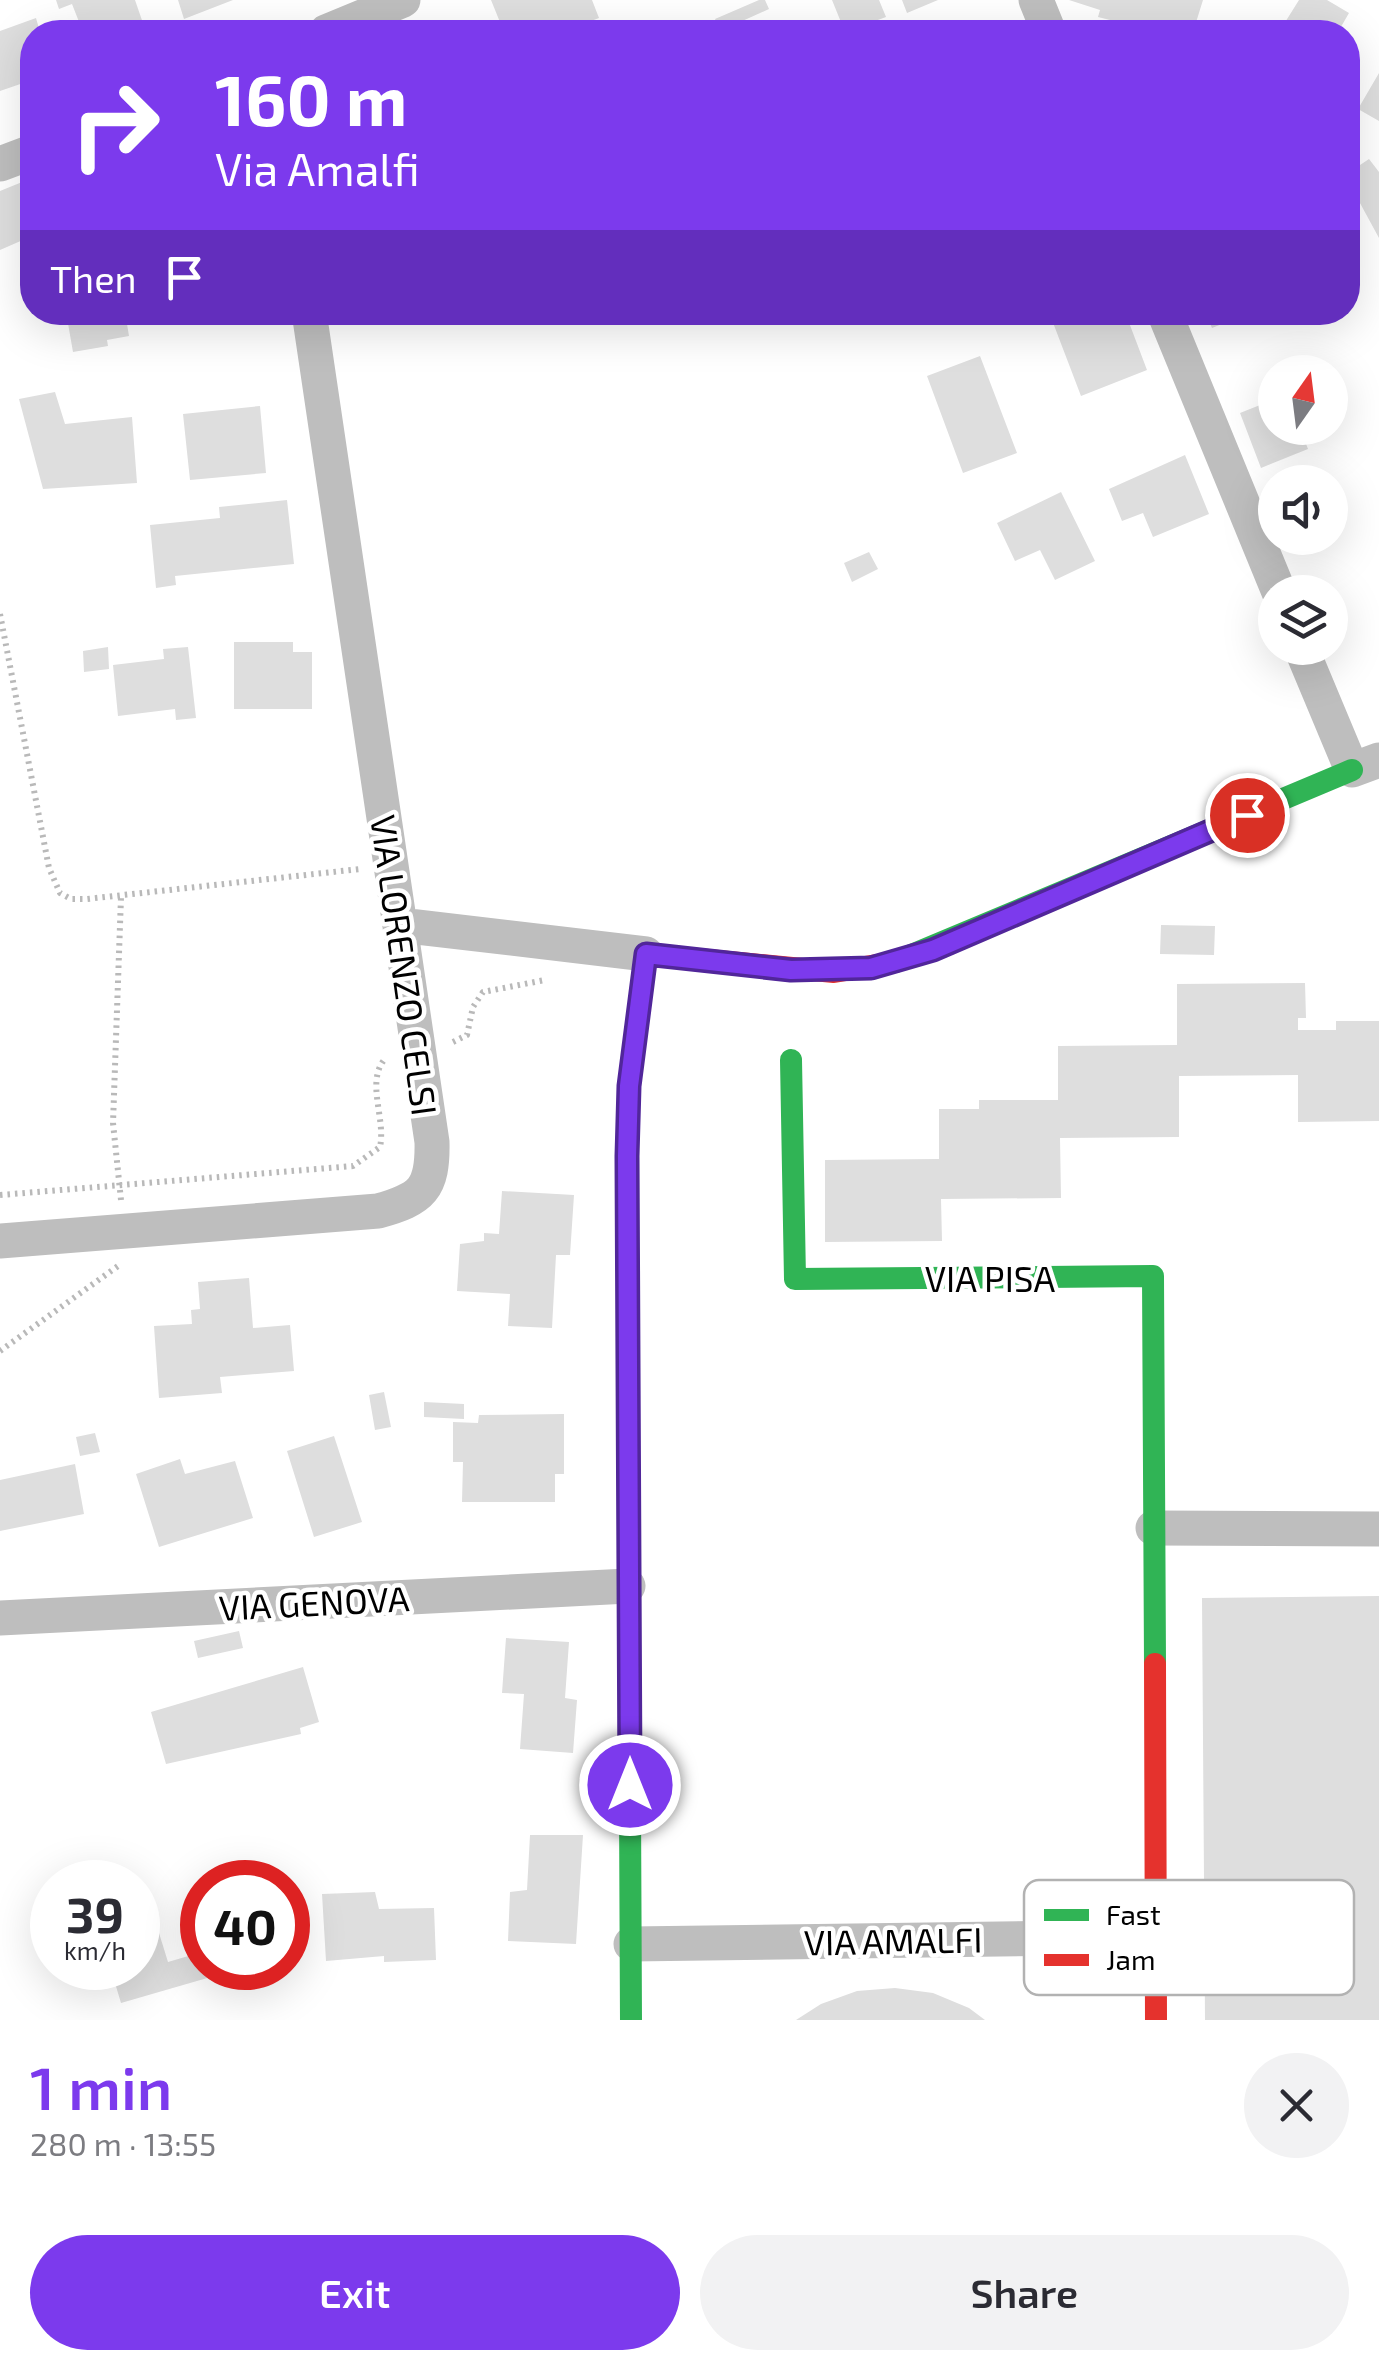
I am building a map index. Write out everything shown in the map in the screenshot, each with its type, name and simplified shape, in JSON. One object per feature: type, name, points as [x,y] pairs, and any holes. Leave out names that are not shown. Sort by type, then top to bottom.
[{"type":"street","points":[[355,20],[403,0]]},
{"type":"street","name":"VIA LORENZO CELSI","points":[[0,1241],[378,1212],[408,1203],[427,1186],[432,1142],[311,325]]},
{"type":"street","points":[[1169,325],[1272,575]]},
{"type":"street","points":[[400,925],[834,972],[902,961],[1365,765],[1310,665]]},
{"type":"street","points":[[632,2020],[627,1156],[629,1086],[646,954]]},
{"type":"street","name":"VIA PISA","points":[[791,1060],[796,1279],[1154,1276],[1155,1880]]},
{"type":"street","points":[[1153,1528],[1379,1529]]},
{"type":"street","name":"VIA GENOVA","points":[[0,1618],[628,1586]]},
{"type":"street","name":"VIA AMALFI","points":[[630,1944],[1024,1939]]},
{"type":"street","name":"VIA PISA","points":[[1156,1995],[1156,2020]]},
{"type":"path","points":[[0,614],[53,883],[71,899],[121,897],[391,866]]},
{"type":"path","points":[[0,1351],[116,1268],[126,1232],[113,1123],[121,897]]},
{"type":"path","points":[[437,1046],[467,1035],[473,1007],[483,992],[558,978]]},
{"type":"path","points":[[0,1196],[342,1168],[365,1162],[380,1147],[383,1136],[377,1072],[386,1058],[398,1056]]},
{"type":"building","points":[[56,0],[135,0],[142,20],[78,20],[72,4],[59,9]]},
{"type":"building","points":[[178,0],[233,0],[184,19]]},
{"type":"building","points":[[491,0],[592,0],[599,18],[594,20],[499,20]]},
{"type":"building","points":[[759,0],[765,0],[769,9],[744,20],[715,19]]},
{"type":"building","points":[[832,0],[879,0],[886,17],[878,20],[840,20]]},
{"type":"building","points":[[902,0],[938,0],[907,13]]},
{"type":"building","points":[[1069,0],[1203,0],[1197,20],[1110,20],[1098,17],[1100,10]]},
{"type":"building","points":[[1299,0],[1327,0],[1349,13],[1345,20],[1286,20]]},
{"type":"building","points":[[20,24],[20,84],[0,91],[0,31]]},
{"type":"building","points":[[1379,73],[1379,121],[1360,110]]},
{"type":"building","points":[[1369,159],[1379,172],[1379,238],[1360,203],[1360,165]]},
{"type":"building","points":[[20,183],[20,241],[0,250],[0,191]]},
{"type":"building","points":[[68,325],[127,325],[129,336],[107,340],[108,346],[73,352]]},
{"type":"building","points":[[1054,325],[1130,325],[1147,370],[1081,396]]},
{"type":"building","points":[[980,356],[1017,453],[963,473],[927,376]]},
{"type":"building","points":[[55,392],[65,424],[132,417],[137,483],[43,489],[19,399]]},
{"type":"building","points":[[260,406],[266,473],[190,480],[183,414]]},
{"type":"building","points":[[1258,406],[1258,445],[1306,445],[1308,449],[1260,465],[1240,413]]},
{"type":"building","points":[[1185,455],[1209,514],[1153,537],[1143,513],[1122,521],[1109,489]]},
{"type":"building","points":[[1061,492],[1095,561],[1055,580],[1040,550],[1015,561],[997,523]]},
{"type":"building","points":[[287,500],[294,564],[175,576],[176,585],[156,588],[150,525],[220,518],[219,507]]},
{"type":"building","points":[[869,552],[878,569],[852,582],[844,563]]},
{"type":"building","points":[[234,642],[293,642],[293,652],[312,652],[312,709],[234,709]]},
{"type":"building","points":[[108,647],[109,669],[84,672],[83,651]]},
{"type":"building","points":[[188,647],[196,718],[176,720],[175,709],[118,716],[113,665],[164,659],[163,649]]},
{"type":"building","points":[[1161,925],[1215,926],[1214,955],[1160,954]]},
{"type":"building","points":[[1305,983],[1306,1018],[1298,1018],[1298,1030],[1336,1030],[1336,1021],[1379,1021],[1379,1121],[1298,1122],[1298,1075],[1179,1076],[1179,1137],[1060,1138],[1061,1198],[941,1199],[942,1241],[825,1242],[825,1160],[939,1159],[939,1109],[979,1109],[979,1100],[1058,1100],[1058,1046],[1177,1045],[1177,984]]},
{"type":"building","points":[[502,1191],[574,1195],[570,1255],[556,1255],[552,1328],[508,1326],[510,1294],[457,1291],[460,1244],[484,1241],[484,1233],[499,1234]]},
{"type":"building","points":[[249,1278],[253,1328],[290,1325],[294,1371],[220,1377],[222,1393],[159,1398],[154,1326],[192,1324],[191,1310],[200,1309],[198,1282]]},
{"type":"building","points":[[384,1392],[391,1427],[375,1430],[369,1395]]},
{"type":"building","points":[[424,1402],[464,1404],[464,1419],[424,1417]]},
{"type":"building","points":[[564,1414],[564,1474],[555,1474],[555,1502],[462,1502],[463,1462],[453,1462],[453,1422],[478,1423],[479,1415]]},
{"type":"building","points":[[95,1433],[100,1452],[80,1456],[76,1437]]},
{"type":"building","points":[[334,1436],[362,1522],[314,1537],[287,1451]]},
{"type":"building","points":[[180,1459],[185,1474],[235,1461],[253,1518],[159,1547],[136,1474]]},
{"type":"building","points":[[75,1464],[84,1514],[0,1531],[0,1480]]},
{"type":"building","points":[[1379,1596],[1379,2020],[1205,2020],[1205,1995],[1354,1995],[1354,1880],[1204,1880],[1202,1598]]},
{"type":"building","points":[[239,1631],[243,1648],[198,1658],[194,1641]]},
{"type":"building","points":[[506,1638],[569,1642],[565,1698],[577,1700],[573,1753],[520,1749],[524,1694],[502,1693]]},
{"type":"building","points":[[303,1667],[319,1722],[300,1728],[301,1734],[166,1764],[151,1712]]},
{"type":"building","points":[[530,1835],[583,1835],[576,1944],[508,1941],[510,1892],[527,1890]]},
{"type":"building","points":[[375,1892],[379,1909],[434,1908],[436,1960],[384,1962],[384,1956],[326,1961],[322,1894]]},
{"type":"building","points":[[160,1936],[168,1962],[180,1958],[180,1986],[121,2003],[117,1990],[160,1990]]},
{"type":"building","points":[[895,1988],[933,1993],[969,2008],[985,2020],[796,2020],[821,2004],[857,1991]]},
{"type":"traffic: fast","points":[[895,962],[1352,770]]},
{"type":"traffic: fast","points":[[791,1060],[795,1279],[1153,1276],[1155,1664]]},
{"type":"traffic: fast","points":[[627,1158],[631,2020]]},
{"type":"traffic: jam","points":[[627,1158],[629,1086],[646,954],[834,972],[895,962]]},
{"type":"traffic: jam","points":[[1155,1664],[1156,1880]]},
{"type":"traffic: jam","points":[[1156,1995],[1156,2020]]},
{"type":"route","points":[[630,1785],[627,1156],[629,1086],[646,954],[834,972],[902,961],[1247,815]]}]
